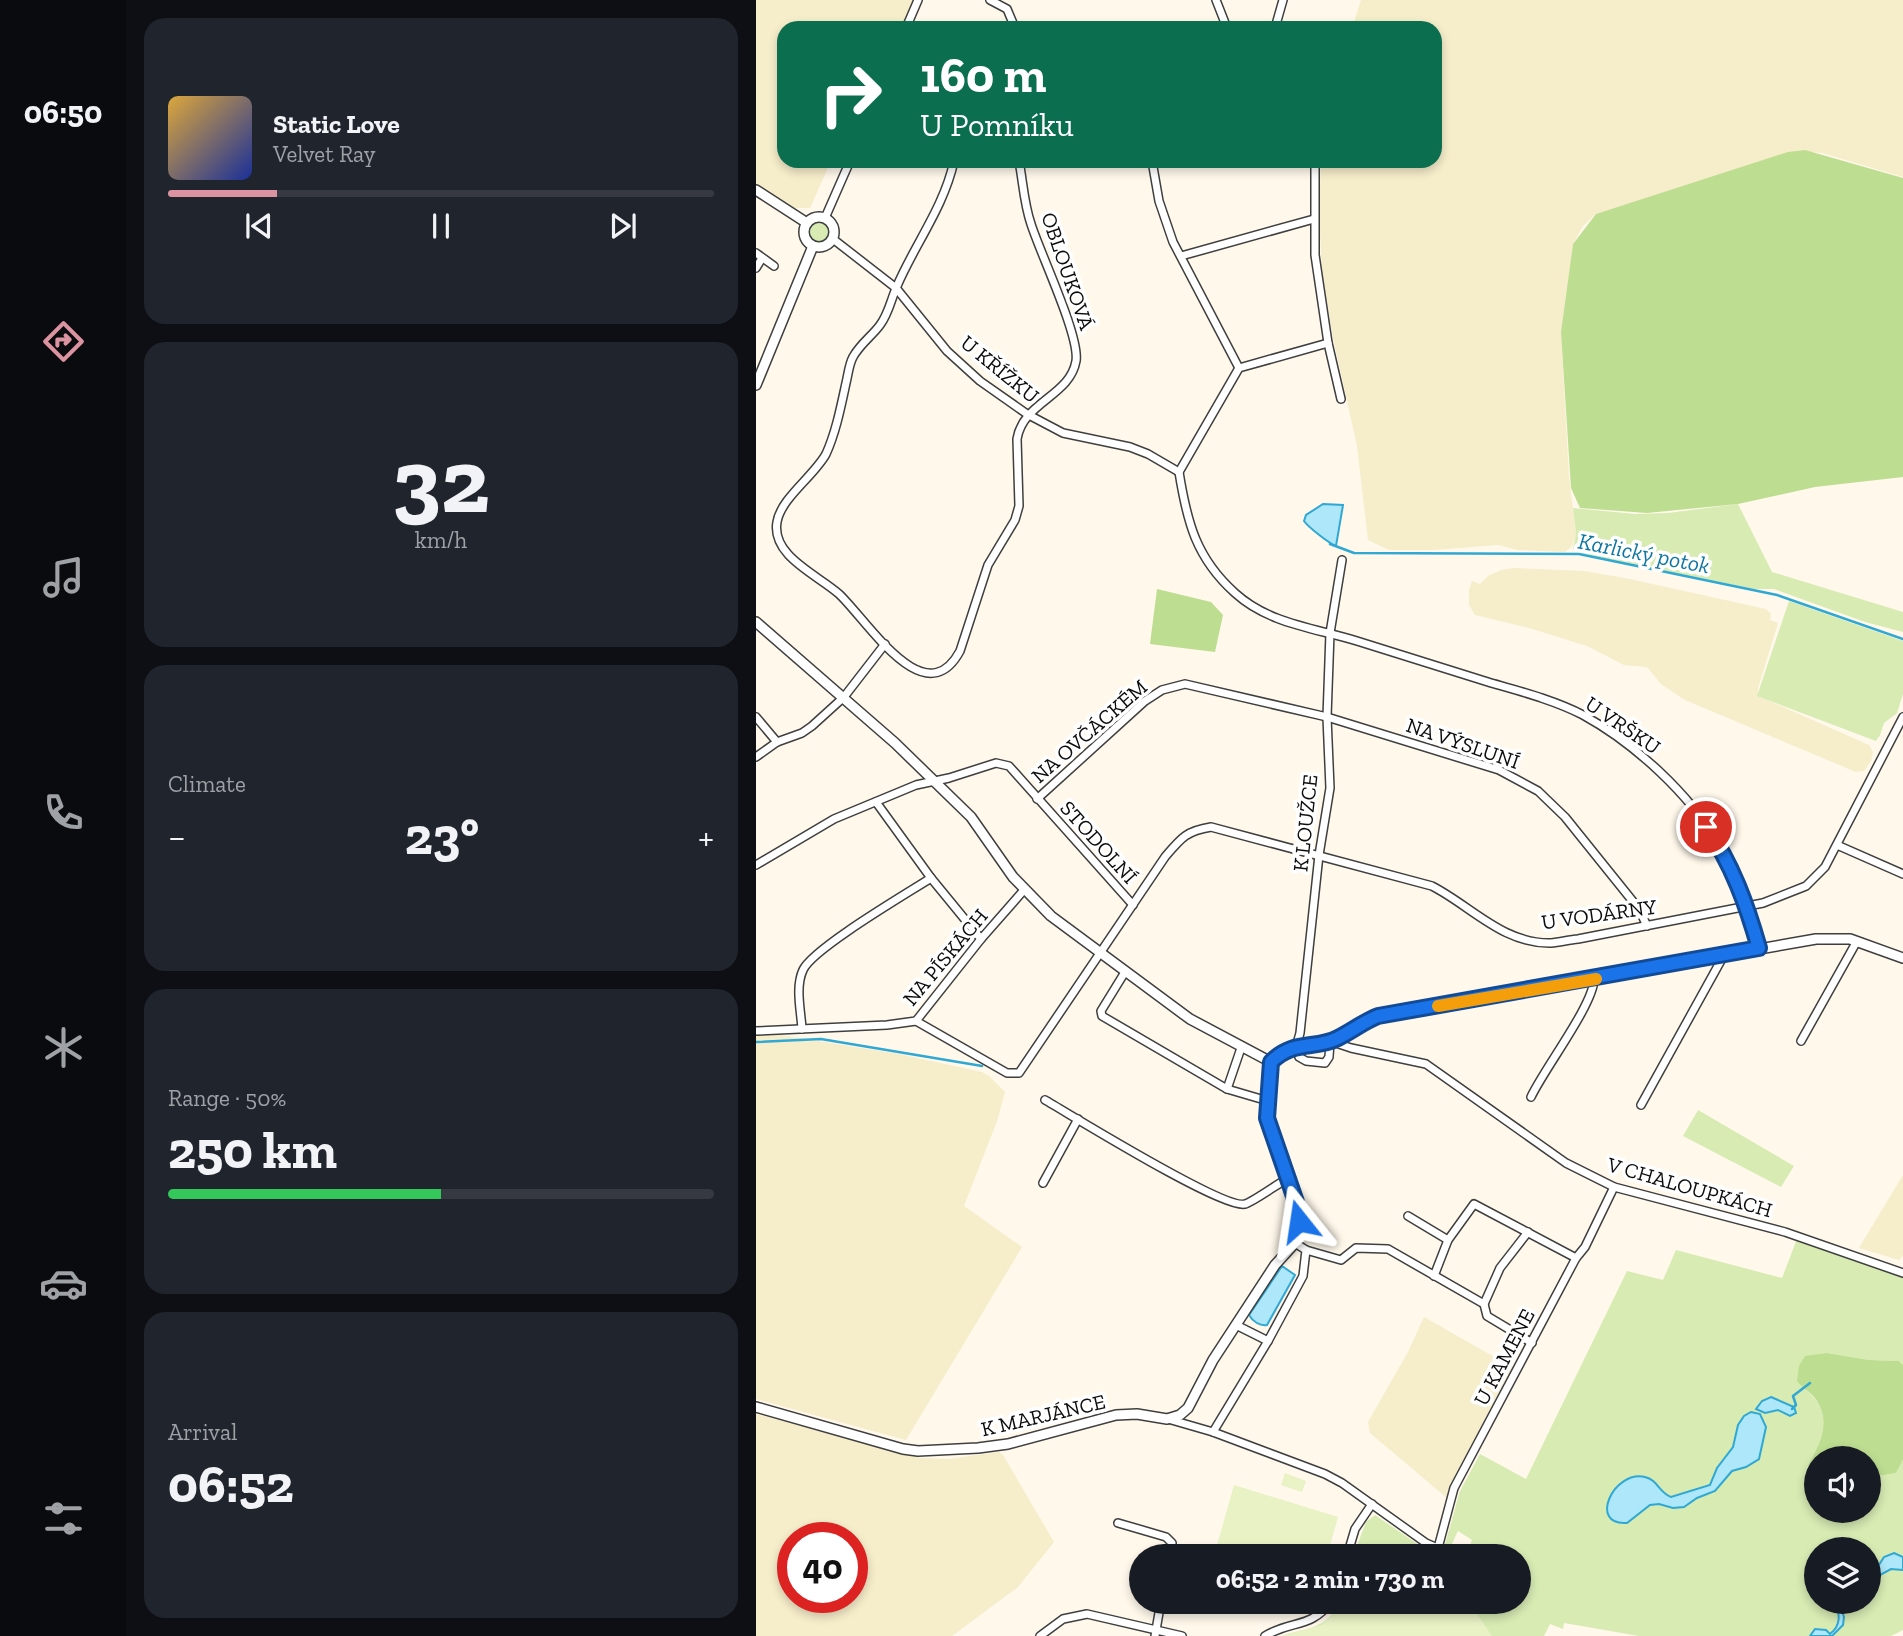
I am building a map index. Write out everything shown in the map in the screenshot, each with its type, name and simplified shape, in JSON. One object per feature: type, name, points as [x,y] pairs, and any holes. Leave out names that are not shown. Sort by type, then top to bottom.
[{"type":"street","points":[[909,21],[918,0]]},
{"type":"street","points":[[990,0],[1007,9],[1012,21]]},
{"type":"street","points":[[1216,0],[1224,21]]},
{"type":"street","points":[[1277,21],[1283,0]]},
{"type":"street","points":[[825,218],[846,168]]},
{"type":"street","points":[[952,168],[943,195],[895,288],[887,313],[880,326],[852,358],[835,428],[825,456],[781,510],[776,534],[785,551],[852,606],[906,665],[926,674],[940,672],[953,663],[960,651],[988,565],[1016,520],[1019,506],[1018,428],[1027,414]]},
{"type":"street","name":"OBLOUKOVÁ","points":[[1020,168],[1030,221],[1071,329],[1077,359],[1073,372],[1065,383],[1027,414]]},
{"type":"street","points":[[1153,168],[1159,201],[1173,242],[1239,368]]},
{"type":"street","points":[[1315,168],[1315,255],[1328,343],[1341,399]]},
{"type":"street","points":[[756,190],[807,223]]},
{"type":"street","points":[[815,217],[825,218],[835,229],[833,239],[825,247],[813,246],[804,236],[807,223],[815,217]]},
{"type":"street","points":[[1181,256],[1314,219]]},
{"type":"street","name":"U KŘÍŽKU","points":[[833,239],[895,288],[947,351],[980,381],[1027,414],[1063,433],[1139,450],[1178,472]]},
{"type":"street","points":[[756,385],[813,246]]},
{"type":"street","points":[[756,268],[759,256],[774,266]]},
{"type":"street","points":[[1178,472],[1239,368],[1328,343]]},
{"type":"street","name":"U VRŠKU","points":[[1178,472],[1188,522],[1202,553],[1221,579],[1255,608],[1276,619],[1527,694],[1582,715],[1630,747],[1659,771],[1693,809],[1719,845],[1747,906],[1759,948]]},
{"type":"street","name":"K LOUŽCE","points":[[1296,1047],[1300,1033],[1329,788],[1327,717],[1330,633],[1342,561]]},
{"type":"street","points":[[756,622],[844,697],[971,817],[1024,890],[1051,916],[1190,1019],[1271,1062]]},
{"type":"street","points":[[756,757],[777,742],[802,733],[844,697],[885,644]]},
{"type":"street","name":"NA OVČÁCKÉM","points":[[1037,799],[1145,701],[1162,690],[1185,684],[1327,717]]},
{"type":"street","name":"NA VÝSLUNÍ","points":[[1327,717],[1499,770],[1538,791],[1565,817],[1639,909],[1647,926]]},
{"type":"street","points":[[756,718],[777,742]]},
{"type":"street","name":"U VODÁRNY","points":[[916,1021],[1007,1073],[1016,1074],[1023,1070],[1165,857],[1182,836],[1210,827],[1432,886],[1455,898],[1494,928],[1533,941],[1550,943],[1763,903],[1806,886],[1825,867],[1903,718]]},
{"type":"street","name":"STODOLNÍ","points":[[934,782],[996,763],[1009,766],[1133,905]]},
{"type":"street","points":[[756,865],[834,819],[916,785],[934,782]]},
{"type":"street","points":[[876,802],[931,878],[981,939]]},
{"type":"street","points":[[1837,845],[1903,874]]},
{"type":"street","points":[[802,1029],[799,982],[808,962],[835,941],[931,878]]},
{"type":"street","name":"NA PÍSKÁCH","points":[[756,1031],[916,1021],[1024,890]]},
{"type":"street","points":[[1167,1419],[1180,1416],[1188,1408],[1213,1360],[1275,1265],[1295,1243],[1299,1212],[1269,1127],[1271,1062],[1277,1056],[1296,1047],[1330,1041],[1378,1016],[1816,939],[1850,939],[1903,958]]},
{"type":"street","points":[[1801,1041],[1857,941]]},
{"type":"street","points":[[1641,1105],[1724,955]]},
{"type":"street","points":[[1125,972],[1101,1011],[1102,1016],[1227,1089],[1268,1101]]},
{"type":"street","points":[[1531,1097],[1582,1012],[1594,988],[1594,979]]},
{"type":"street","points":[[1296,1047],[1299,1057],[1306,1061],[1325,1063],[1329,1057],[1330,1041]]},
{"type":"street","name":"V CHALOUPKÁCH","points":[[1330,1041],[1426,1064],[1566,1163],[1614,1187],[1785,1232],[1903,1273]]},
{"type":"street","points":[[1227,1089],[1241,1048]]},
{"type":"street","points":[[1045,1100],[1199,1188],[1233,1203],[1245,1204],[1287,1179]]},
{"type":"street","points":[[1043,1183],[1078,1119]]},
{"type":"street","name":"U KAMENE","points":[[1372,1504],[1426,1543],[1440,1549],[1454,1488],[1576,1258],[1585,1247],[1614,1187]]},
{"type":"street","points":[[1434,1276],[1448,1240],[1474,1204],[1576,1258]]},
{"type":"street","points":[[1408,1216],[1448,1240]]},
{"type":"street","points":[[1528,1232],[1500,1268],[1484,1304],[1487,1316],[1532,1343]]},
{"type":"street","points":[[1295,1243],[1306,1250],[1341,1260],[1356,1248],[1388,1249],[1484,1304]]},
{"type":"street","points":[[1213,1432],[1268,1341],[1303,1276],[1306,1250]]},
{"type":"street","points":[[1236,1325],[1268,1341]]},
{"type":"street","name":"K MARJÁNCE","points":[[756,1407],[918,1451],[1008,1444],[1116,1415],[1137,1414],[1167,1419]]},
{"type":"street","points":[[1167,1419],[1213,1432],[1317,1470],[1342,1483],[1372,1504],[1355,1529],[1351,1544]]},
{"type":"street","points":[[1118,1523],[1166,1537],[1172,1544]]},
{"type":"street","points":[[1040,1636],[1063,1619],[1087,1614],[1155,1633],[1182,1636]]},
{"type":"street","points":[[1155,1633],[1159,1614]]},
{"type":"street","points":[[1265,1636],[1280,1627],[1311,1621],[1322,1614]]},
{"type":"shaded area","points":[[756,0],[914,0],[904,21],[777,21],[777,168],[828,168],[810,208],[792,208],[756,184]]},
{"type":"shaded area","points":[[1361,0],[1903,0],[1903,177],[1822,153],[1798,151],[1596,214],[1583,226],[1573,244],[1561,332],[1569,477],[1576,534],[1572,546],[1565,552],[1518,550],[1498,545],[1389,550],[1368,540],[1357,446],[1333,338],[1322,271],[1319,212],[1321,168],[1442,168],[1442,21],[1354,21]]},
{"type":"shaded area","points":[[1513,568],[1584,571],[1766,609],[1771,614],[1770,620],[1778,623],[1758,688],[1758,696],[1869,745],[1873,752],[1871,761],[1864,771],[1856,772],[1685,700],[1661,684],[1647,667],[1624,665],[1587,646],[1475,615],[1469,605],[1472,581],[1480,584],[1488,576]]},
{"type":"shaded area","points":[[756,1031],[899,1054],[982,1072],[1005,1092],[997,1121],[964,1206],[1022,1247],[906,1440],[756,1399]]},
{"type":"shaded area","points":[[1903,1175],[1903,1255],[1899,1260],[1859,1248]]},
{"type":"shaded area","points":[[1424,1317],[1512,1367],[1452,1482],[1447,1498],[1370,1433],[1368,1422],[1408,1352]]},
{"type":"shaded area","points":[[756,1414],[921,1458],[948,1459],[999,1452],[1003,1455],[1054,1542],[1018,1587],[952,1636],[756,1636]]},
{"type":"green space","points":[[1805,150],[1903,178],[1903,477],[1815,487],[1738,504],[1647,513],[1580,508],[1571,488],[1561,332],[1573,244],[1596,214],[1788,152]]},
{"type":"green space","points":[[819,223],[826,226],[829,233],[826,240],[819,243],[812,240],[809,233],[812,226]]},
{"type":"green space","points":[[1738,504],[1772,572],[1903,612],[1903,632],[1865,622],[1774,589],[1754,589],[1584,554],[1573,549],[1576,533],[1573,508],[1635,514],[1668,513]]},
{"type":"green space","points":[[1157,589],[1211,602],[1223,615],[1215,652],[1150,644]]},
{"type":"green space","points":[[1789,601],[1903,641],[1903,694],[1897,713],[1884,723],[1876,741],[1757,696]]},
{"type":"green space","points":[[1698,1110],[1794,1166],[1781,1187],[1683,1136]]},
{"type":"green space","points":[[1797,1239],[1903,1277],[1903,1365],[1899,1361],[1869,1360],[1827,1353],[1802,1387],[1819,1405],[1823,1423],[1818,1446],[1804,1446],[1804,1523],[1881,1523],[1881,1476],[1896,1473],[1903,1460],[1903,1557],[1892,1553],[1881,1562],[1881,1537],[1804,1537],[1804,1614],[1838,1614],[1838,1622],[1831,1634],[1826,1630],[1815,1629],[1810,1636],[1639,1636],[1564,1623],[1563,1629],[1550,1624],[1544,1636],[1282,1636],[1316,1626],[1331,1614],[1531,1614],[1531,1544],[1470,1544],[1472,1540],[1458,1531],[1452,1544],[1445,1544],[1460,1491],[1480,1454],[1526,1479],[1627,1271],[1663,1280],[1676,1250],[1782,1278]]},
{"type":"green space","points":[[1827,1353],[1869,1360],[1899,1361],[1903,1365],[1903,1460],[1896,1473],[1881,1476],[1881,1446],[1818,1446],[1823,1431],[1822,1414],[1814,1397],[1797,1381],[1799,1366],[1805,1356]]},
{"type":"green space","points":[[1285,1473],[1306,1481],[1302,1492],[1281,1485]]},
{"type":"green space","points":[[1234,1485],[1338,1517],[1330,1544],[1217,1544]]},
{"type":"green space","points":[[1375,1515],[1417,1544],[1358,1544],[1366,1522]]},
{"type":"green space","points":[[1896,1568],[1903,1570],[1903,1630],[1891,1636],[1832,1636],[1840,1628],[1843,1614],[1881,1614],[1881,1573]]},
{"type":"green space","points":[[1333,1614],[1477,1614],[1492,1636],[1282,1636],[1322,1625]]},
{"type":"water","points":[[1323,504],[1343,505],[1336,546],[1304,521],[1306,515]]},
{"type":"water","points":[[1282,1266],[1295,1275],[1267,1325],[1259,1324],[1249,1315]]},
{"type":"water","points":[[1771,1397],[1794,1407],[1796,1413],[1790,1416],[1778,1410],[1765,1413],[1756,1409],[1762,1401]]},
{"type":"water","points":[[1751,1412],[1760,1414],[1766,1427],[1759,1459],[1732,1471],[1715,1491],[1684,1507],[1650,1505],[1627,1523],[1615,1522],[1609,1516],[1609,1498],[1623,1482],[1633,1477],[1649,1479],[1671,1497],[1710,1485],[1717,1468],[1733,1447],[1738,1425],[1744,1416]]},
{"type":"water","points":[[1894,1553],[1903,1557],[1903,1570],[1891,1569],[1881,1574],[1881,1562],[1884,1557]]},
{"type":"water","points":[[1838,1614],[1843,1614],[1843,1625],[1832,1636],[1810,1636],[1815,1629],[1826,1630],[1830,1634],[1839,1619]]},
{"type":"waterway","name":"Karlický potok","points":[[1330,544],[1354,553],[1579,554],[1777,595],[1903,639]]},
{"type":"waterway","points":[[756,1042],[821,1039],[982,1066]]},
{"type":"waterway","points":[[1792,1409],[1796,1405],[1793,1396],[1810,1383]]},
{"type":"slow traffic","points":[[1438,1006],[1596,979]]},
{"type":"route","points":[[1299,1221],[1296,1202],[1267,1118],[1271,1062],[1277,1056],[1296,1047],[1338,1038],[1378,1016],[1759,948],[1747,906],[1719,845],[1706,827]]}]
